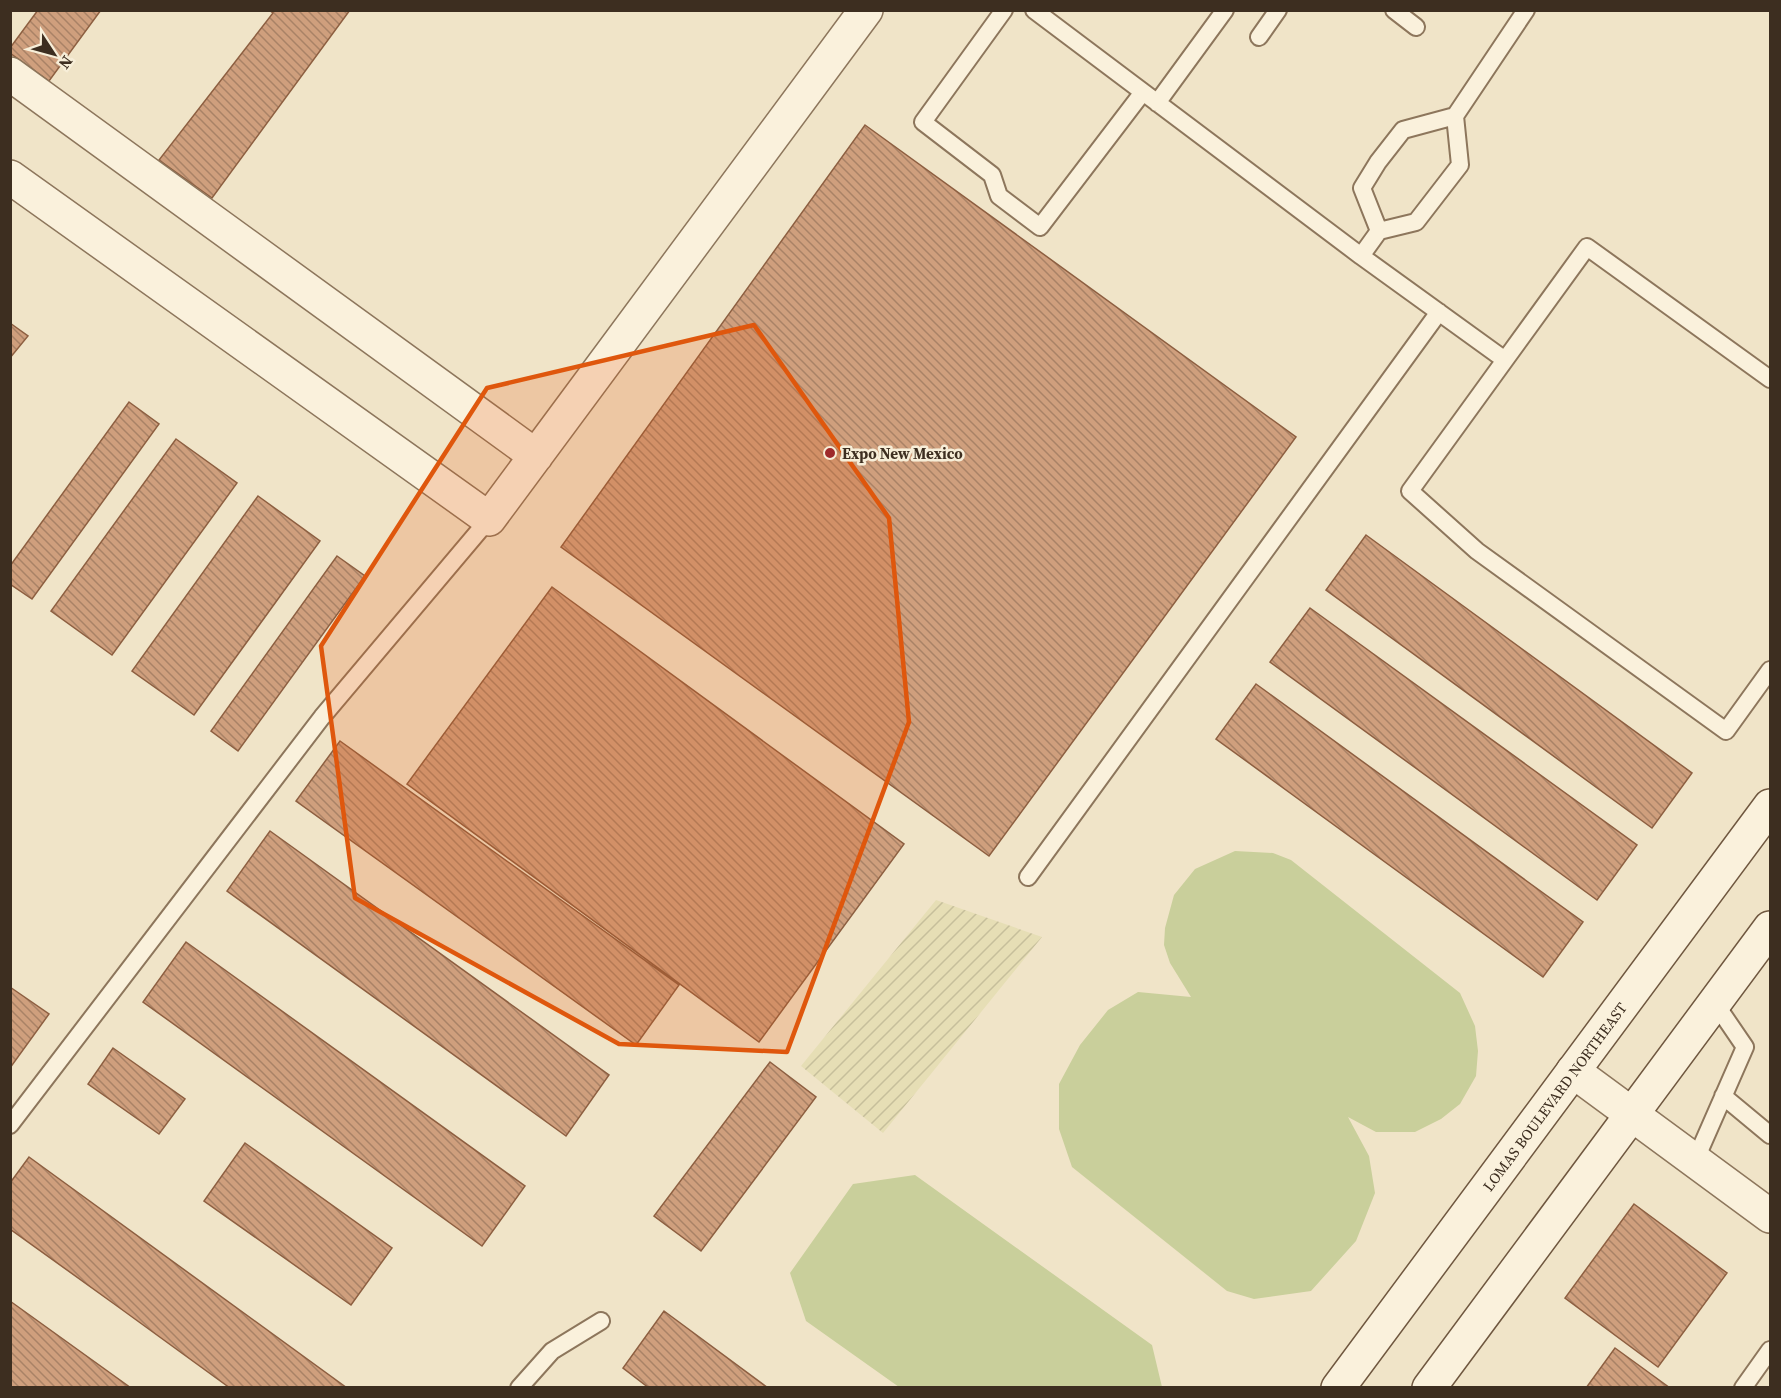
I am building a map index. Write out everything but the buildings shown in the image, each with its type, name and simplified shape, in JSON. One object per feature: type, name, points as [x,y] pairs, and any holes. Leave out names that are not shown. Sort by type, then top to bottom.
[{"type":"street","points":[[10,177],[489,519],[866,10]]},
{"type":"street","points":[[10,74],[536,456]]},
{"type":"street","name":"LOMAS BOULEVARD NORTHEAST","points":[[1338,1388],[1770,806]]},
{"type":"street","points":[[1429,1388],[1770,928]]},
{"type":"street","points":[[1573,1071],[1770,1216]]},
{"type":"lane","points":[[1004,10],[923,122],[992,175],[999,196],[1040,227],[1143,92]]},
{"type":"lane","points":[[1034,10],[1361,256],[1505,360]]},
{"type":"lane","points":[[1157,103],[1225,10]]},
{"type":"lane","points":[[1259,37],[1278,10]]},
{"type":"lane","points":[[1394,10],[1416,27]]},
{"type":"lane","points":[[1361,256],[1379,231],[1416,222],[1460,165],[1455,116],[1526,10]]},
{"type":"lane","points":[[1379,231],[1362,188],[1378,162],[1403,130],[1455,116]]},
{"type":"lane","points":[[1770,379],[1587,247],[1410,491],[1477,551],[1726,731],[1770,670]]},
{"type":"lane","points":[[1028,877],[1439,312]]},
{"type":"lane","points":[[10,1125],[322,717],[489,519]]},
{"type":"lane","points":[[1695,1161],[1745,1047],[1715,1003]]},
{"type":"lane","points":[[1723,1096],[1770,1135]]},
{"type":"lane","points":[[519,1388],[552,1351],[601,1321]]},
{"type":"lane","points":[[1743,1388],[1770,1350]]},
{"type":"highlighted area","points":[[754,325],[889,518],[909,722],[787,1052],[619,1044],[355,898],[321,646],[487,388]]},
{"type":"shaded area","points":[[936,900],[1042,937],[883,1133],[801,1066]]},
{"type":"green space","points":[[1235,851],[1273,853],[1291,860],[1460,993],[1475,1026],[1478,1051],[1476,1076],[1460,1104],[1441,1119],[1415,1132],[1376,1132],[1348,1117],[1369,1156],[1375,1193],[1356,1241],[1311,1291],[1254,1299],[1227,1291],[1072,1167],[1059,1129],[1059,1084],[1080,1045],[1108,1010],[1138,992],[1191,997],[1170,963],[1164,945],[1165,928],[1174,895],[1195,869]]},
{"type":"green space","points":[[915,1175],[1152,1345],[1162,1387],[899,1387],[806,1321],[790,1273],[853,1184]]},
{"type":"place","name":"Expo New Mexico","points":[[830,453]]}]
